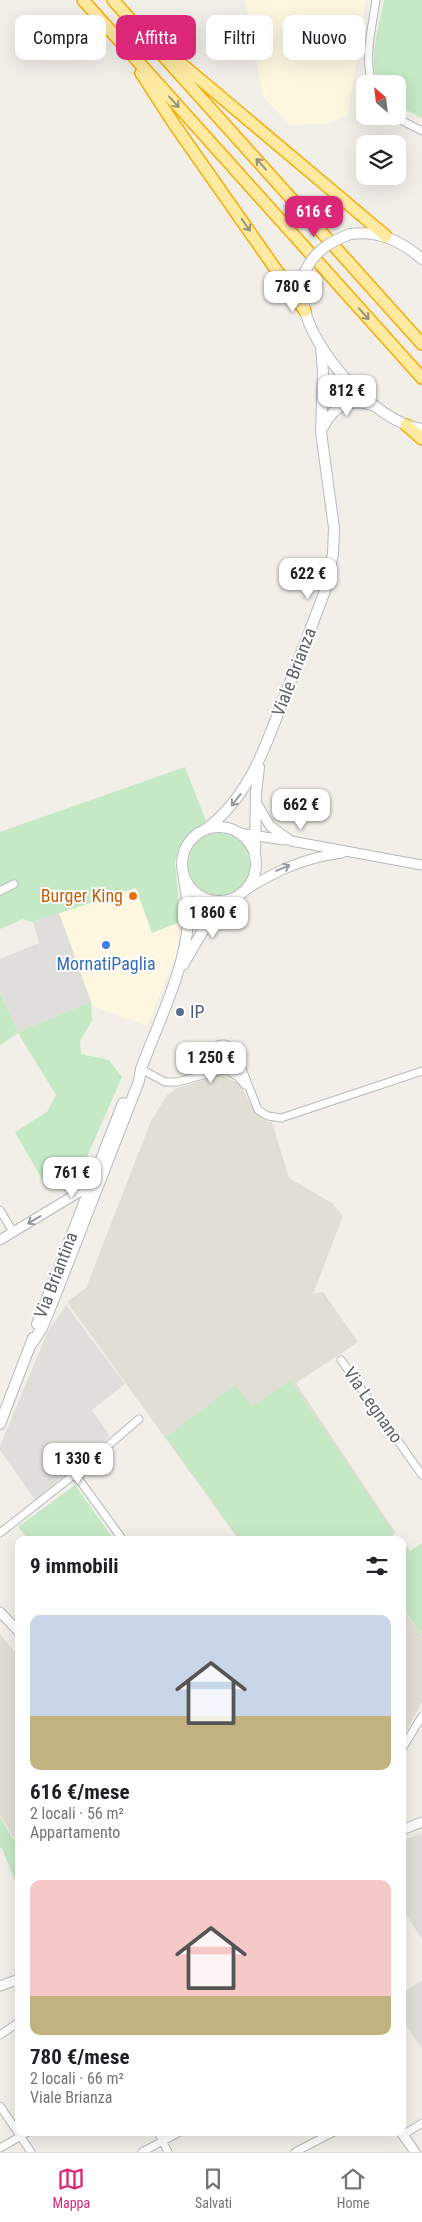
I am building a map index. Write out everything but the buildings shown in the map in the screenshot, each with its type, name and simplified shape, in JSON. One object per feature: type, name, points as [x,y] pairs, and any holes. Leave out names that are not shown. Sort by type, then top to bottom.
[{"type":"highway","points":[[83,0],[116,36]]},
{"type":"highway","points":[[113,0],[127,15]]},
{"type":"highway","points":[[133,60],[174,124],[305,311]]},
{"type":"highway","points":[[138,60],[422,378]]},
{"type":"highway","points":[[168,60],[422,344]]},
{"type":"highway","points":[[177,60],[386,236]]},
{"type":"highway","points":[[406,425],[422,439]]},
{"type":"main road","points":[[421,257],[386,236],[362,232],[350,234],[326,245],[310,261],[305,272],[303,297],[305,311],[321,346],[345,378],[376,406],[406,425],[422,429]]},
{"type":"main road","name":"Viale Brianza","points":[[260,762],[325,591],[333,554],[334,528],[321,432],[323,373],[321,346]]},
{"type":"main road","points":[[321,432],[328,416],[344,404],[357,402],[376,406]]},
{"type":"main road","points":[[260,762],[256,801],[255,872],[250,885],[241,894],[225,901],[211,901],[192,890],[184,879],[182,870],[183,852],[189,841],[219,819],[233,804],[260,762]]},
{"type":"main road","points":[[205,830],[222,827],[239,834],[251,846],[255,858]]},
{"type":"main road","name":"Via Briantina","points":[[31,1344],[42,1328],[52,1304],[139,1080],[141,1069],[176,976],[188,923],[184,879]]},
{"type":"main road","name":"Via Briantina","points":[[176,976],[205,928],[241,894]]},
{"type":"main road","name":"Via Briantina","points":[[0,1424],[31,1344],[40,1315],[134,1076],[141,1069]]},
{"type":"street","points":[[369,75],[368,48],[376,0]]},
{"type":"street","points":[[406,123],[422,131]]},
{"type":"street","points":[[256,801],[270,826],[291,841]]},
{"type":"street","points":[[239,834],[291,841],[422,865]]},
{"type":"street","points":[[241,894],[265,877],[301,861],[347,852]]},
{"type":"street","points":[[0,891],[14,884]]},
{"type":"street","points":[[195,1077],[203,1070],[212,1050],[222,1044],[233,1048],[258,1110],[268,1116],[281,1118],[422,1071]]},
{"type":"street","points":[[141,1069],[166,1082],[177,1082],[224,1070],[234,1065],[237,1056]]},
{"type":"street","points":[[210,1058],[214,1066],[238,1077],[248,1089]]},
{"type":"street","points":[[0,1240],[91,1185]]},
{"type":"street","points":[[0,1210],[13,1232]]},
{"type":"street","name":"Via Legnano","points":[[341,1360],[422,1475]]},
{"type":"street","points":[[0,1533],[140,1418]]},
{"type":"street","points":[[74,1474],[120,1536]]},
{"type":"street","points":[[0,1612],[15,1628]]},
{"type":"street","points":[[406,1742],[422,1716]]},
{"type":"street","points":[[406,1828],[422,1822]]},
{"type":"street","points":[[0,1986],[15,1980]]},
{"type":"street","points":[[0,2035],[15,2025]]},
{"type":"street","points":[[0,2106],[15,2129]]},
{"type":"street","points":[[406,2132],[422,2123]]},
{"type":"street","points":[[160,2136],[168,2152]]},
{"type":"street","points":[[142,2152],[173,2136]]},
{"type":"street","points":[[295,2152],[326,2136]]},
{"type":"street","points":[[403,2136],[415,2152]]},
{"type":"street","points":[[0,2148],[20,2137],[30,2152]]},
{"type":"shaded area","points":[[245,0],[366,0],[364,15],[283,15],[283,60],[357,60],[348,115],[326,124],[290,125],[263,97],[256,60],[273,60],[273,15],[248,15]]},
{"type":"shaded area","points":[[138,849],[178,907],[178,950],[147,1026],[93,1006],[59,913],[62,884]]},
{"type":"shaded area","points":[[59,913],[91,1002],[18,1032],[0,991],[0,959],[39,943],[33,922]]},
{"type":"shaded area","points":[[221,1075],[240,1084],[254,1111],[267,1122],[272,1122],[289,1178],[332,1203],[343,1216],[313,1294],[323,1292],[358,1342],[296,1383],[396,1533],[391,1536],[236,1536],[67,1302],[86,1288],[151,1121],[167,1095],[177,1088]]},
{"type":"shaded area","points":[[66,1305],[125,1384],[92,1410],[110,1436],[35,1500],[0,1450],[0,1446],[48,1331]]},
{"type":"shaded area","points":[[406,1614],[422,1636],[422,1702],[406,1731]]},
{"type":"shaded area","points":[[0,1634],[15,1652],[15,1838],[0,1815]]},
{"type":"shaded area","points":[[422,1833],[422,1939],[406,1915],[406,1839]]},
{"type":"shaded area","points":[[422,1980],[422,2049],[406,2025],[406,1991]]},
{"type":"green space","points":[[384,0],[422,0],[422,118],[406,110],[406,75],[375,75],[374,53]]},
{"type":"green space","points":[[185,767],[206,821],[185,839],[175,861],[180,922],[152,933],[136,888],[32,922],[23,919],[0,929],[0,832]]},
{"type":"green space","points":[[213,833],[225,833],[241,842],[248,852],[250,864],[248,876],[241,886],[225,895],[213,895],[202,890],[193,881],[188,870],[188,858],[193,847],[202,838]]},
{"type":"green space","points":[[0,992],[18,1032],[91,1002],[92,1021],[80,1041],[81,1054],[109,1060],[122,1077],[85,1161],[43,1181],[15,1132],[47,1112],[56,1095],[18,1033],[0,1045]]},
{"type":"green space","points":[[290,1380],[394,1533],[390,1536],[237,1536],[166,1437],[235,1385],[252,1407]]},
{"type":"green space","points":[[75,1485],[111,1536],[26,1536],[18,1527]]},
{"type":"green space","points":[[422,1543],[422,1635],[406,1613],[406,1546],[410,1551]]},
{"type":"green space","points":[[0,1817],[13,1839],[15,1838],[15,1881],[2,1848],[0,1848]]},
{"type":"place","name":"Burger King","points":[[133,896]]},
{"type":"place","name":"MornatiPaglia","points":[[106,945]]},
{"type":"place","name":"IP","points":[[180,1012]]}]
